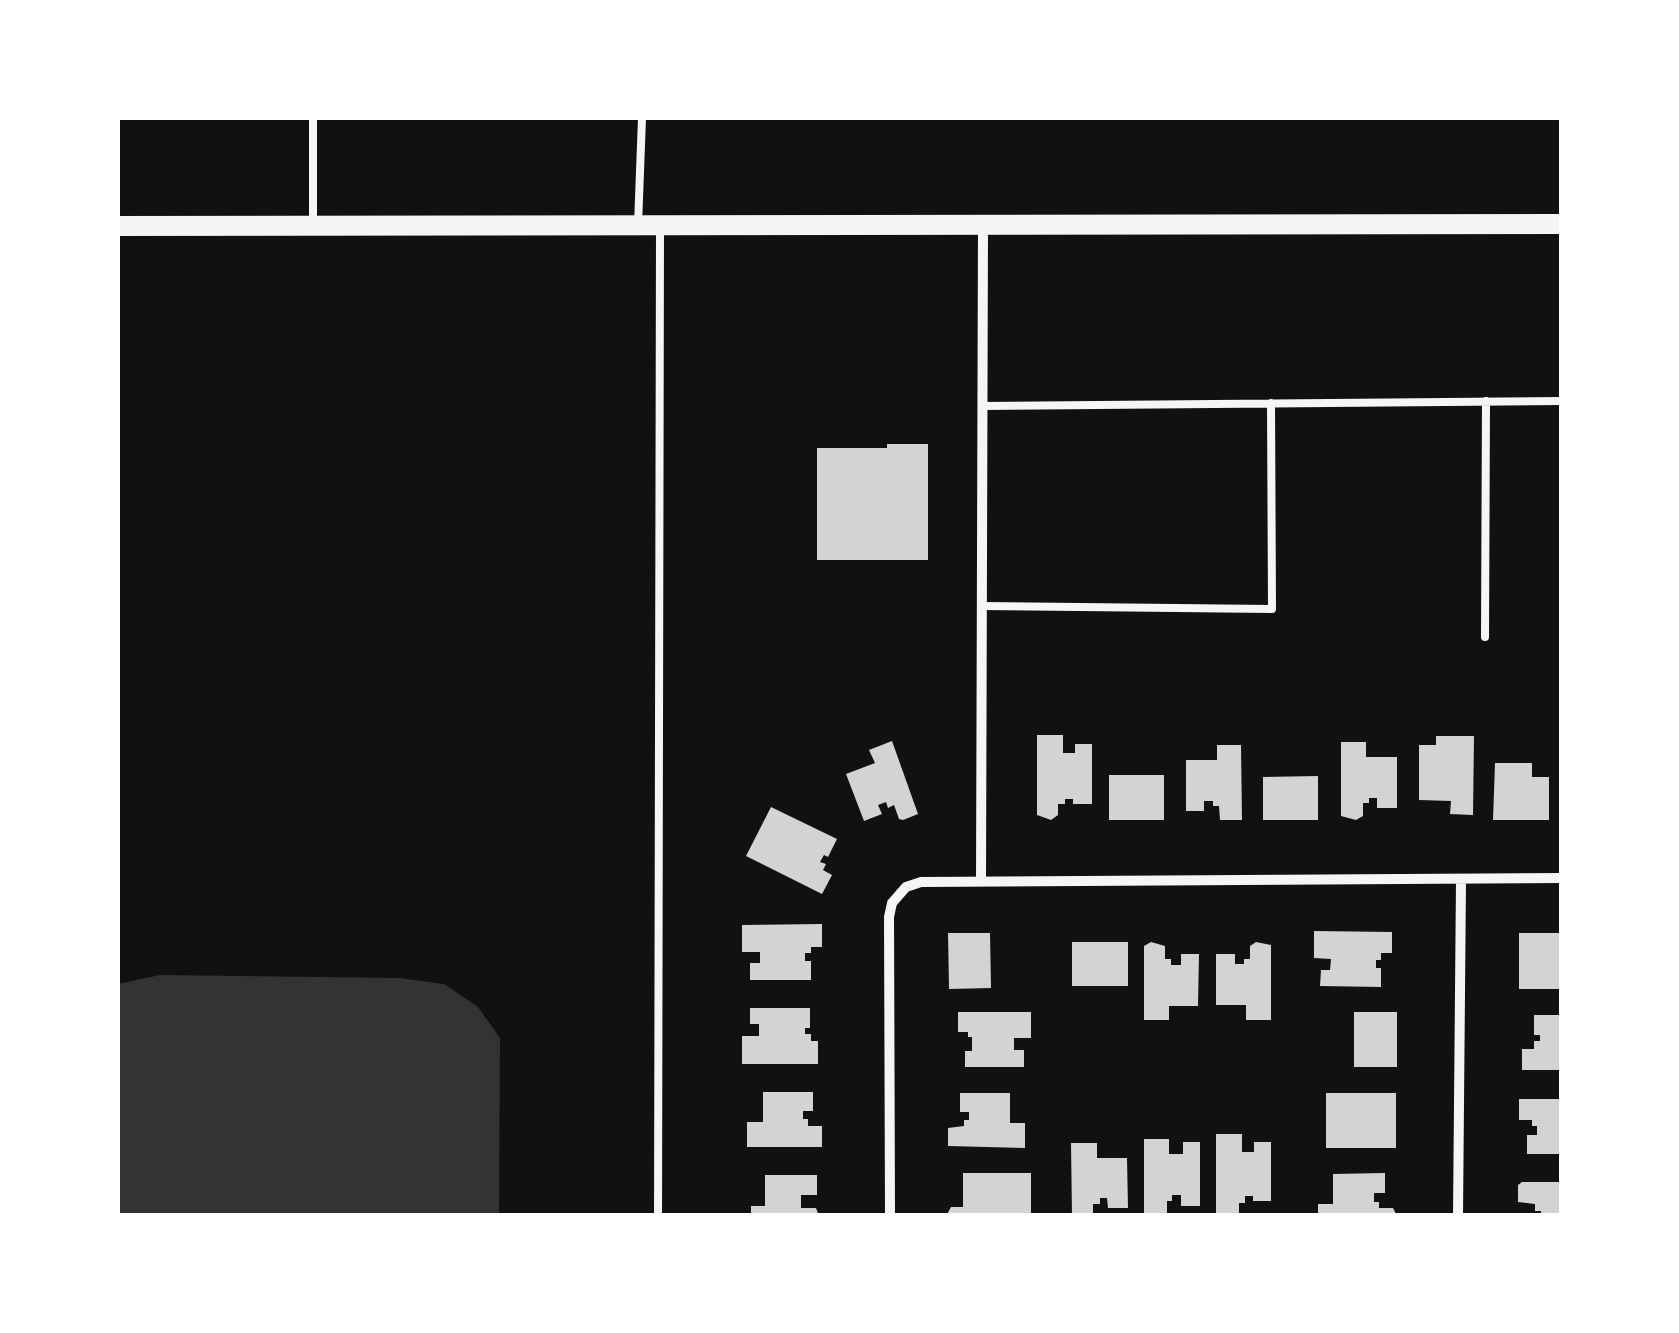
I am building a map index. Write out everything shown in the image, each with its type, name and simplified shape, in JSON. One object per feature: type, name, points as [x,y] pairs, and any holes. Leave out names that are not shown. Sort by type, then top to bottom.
[{"type":"main road","points":[[118,226],[1562,224]]},
{"type":"street","points":[[980,881],[983,224]]},
{"type":"street","points":[[890,1216],[889,917],[898,894],[921,882],[1562,878]]},
{"type":"street","points":[[1458,1216],[1461,880]]},
{"type":"lane","points":[[313,118],[313,226]]},
{"type":"lane","points":[[638,225],[642,118]]},
{"type":"lane","points":[[658,1216],[660,225]]},
{"type":"lane","points":[[982,406],[1562,400]]},
{"type":"lane","points":[[1485,637],[1486,401]]},
{"type":"lane","points":[[982,606],[1272,609],[1272,403]]},
{"type":"shaded area","points":[[160,975],[399,978],[444,984],[478,1007],[500,1038],[499,1215],[118,1215],[118,984]]},
{"type":"building","points":[[887,444],[928,444],[928,560],[817,560],[817,448],[887,448]]},
{"type":"building","points":[[1037,735],[1063,735],[1063,753],[1075,753],[1075,744],[1092,744],[1092,804],[1073,804],[1073,799],[1065,799],[1065,804],[1058,804],[1058,815],[1051,820],[1037,815]]},
{"type":"building","points":[[1436,736],[1474,736],[1473,815],[1450,814],[1451,801],[1419,800],[1419,745],[1436,745]]},
{"type":"building","points":[[892,741],[918,814],[899,819],[894,805],[888,808],[886,802],[878,805],[882,814],[864,821],[846,774],[875,763],[869,750]]},
{"type":"building","points":[[1341,742],[1366,742],[1366,757],[1397,757],[1397,808],[1377,808],[1377,798],[1369,798],[1369,803],[1363,803],[1363,816],[1356,820],[1341,816]]},
{"type":"building","points":[[1217,745],[1241,745],[1242,820],[1220,820],[1219,806],[1213,806],[1213,801],[1204,801],[1204,811],[1186,811],[1186,760],[1217,760]]},
{"type":"building","points":[[1495,763],[1532,763],[1532,777],[1549,777],[1549,820],[1493,820]]},
{"type":"building","points":[[1109,775],[1164,775],[1164,820],[1109,820]]},
{"type":"building","points":[[1318,776],[1318,820],[1263,820],[1263,777]]},
{"type":"building","points":[[771,807],[837,839],[828,857],[824,855],[820,862],[826,864],[823,870],[832,875],[822,894],[746,856]]},
{"type":"building","points":[[822,924],[822,947],[811,947],[811,953],[805,953],[805,961],[811,961],[811,980],[750,980],[750,963],[760,963],[760,952],[742,952],[742,925]]},
{"type":"building","points":[[1314,931],[1392,932],[1392,953],[1381,953],[1381,960],[1376,960],[1376,968],[1381,968],[1381,987],[1320,986],[1321,970],[1330,970],[1331,959],[1314,958]]},
{"type":"building","points":[[948,933],[990,933],[991,988],[949,989]]},
{"type":"building","points":[[1519,933],[1561,933],[1561,989],[1519,989]]},
{"type":"building","points":[[1072,942],[1128,942],[1128,986],[1072,986]]},
{"type":"building","points":[[1151,942],[1165,946],[1165,959],[1171,959],[1171,965],[1181,965],[1181,954],[1199,954],[1198,1006],[1169,1006],[1169,1020],[1144,1020],[1144,946]]},
{"type":"building","points":[[1256,942],[1271,945],[1271,1020],[1246,1020],[1246,1005],[1216,1005],[1216,954],[1235,954],[1235,964],[1244,964],[1244,959],[1250,959],[1250,946]]},
{"type":"building","points":[[750,1008],[810,1008],[810,1028],[805,1028],[805,1034],[811,1034],[811,1041],[818,1041],[818,1064],[742,1064],[742,1036],[759,1036],[759,1024],[750,1024]]},
{"type":"building","points":[[958,1012],[1031,1012],[1031,1038],[1014,1038],[1014,1050],[1024,1050],[1024,1067],[965,1067],[965,1051],[972,1051],[972,1037],[968,1037],[968,1032],[958,1032]]},
{"type":"building","points":[[1354,1012],[1397,1012],[1397,1067],[1354,1067]]},
{"type":"building","points":[[1534,1015],[1562,1015],[1562,1070],[1522,1070],[1522,1049],[1534,1049],[1534,1041],[1540,1041],[1540,1035],[1534,1035]]},
{"type":"building","points":[[763,1092],[813,1092],[813,1111],[803,1111],[803,1119],[808,1119],[808,1126],[822,1126],[822,1147],[747,1147],[747,1122],[763,1122]]},
{"type":"building","points":[[960,1093],[1010,1093],[1010,1123],[1025,1123],[1025,1148],[948,1146],[948,1128],[964,1126],[964,1120],[969,1120],[969,1112],[960,1112]]},
{"type":"building","points":[[1326,1093],[1396,1093],[1396,1148],[1326,1148]]},
{"type":"building","points":[[1519,1099],[1562,1099],[1562,1154],[1527,1154],[1527,1135],[1537,1135],[1537,1126],[1532,1126],[1532,1120],[1519,1120]]},
{"type":"building","points":[[1216,1134],[1242,1134],[1242,1152],[1254,1152],[1254,1142],[1271,1142],[1271,1201],[1253,1201],[1253,1196],[1245,1196],[1245,1203],[1239,1203],[1239,1213],[1216,1213]]},
{"type":"building","points":[[1144,1139],[1169,1139],[1169,1154],[1183,1154],[1183,1142],[1200,1142],[1200,1206],[1181,1206],[1181,1195],[1172,1195],[1172,1201],[1167,1201],[1167,1214],[1144,1214]]},
{"type":"building","points":[[1071,1143],[1097,1143],[1097,1158],[1127,1158],[1128,1208],[1108,1208],[1107,1198],[1100,1198],[1100,1204],[1093,1204],[1093,1216],[1072,1216]]},
{"type":"building","points":[[963,1173],[1031,1173],[1031,1216],[946,1216],[951,1207],[963,1207]]},
{"type":"building","points":[[1385,1173],[1385,1193],[1374,1193],[1374,1202],[1379,1202],[1379,1208],[1393,1208],[1397,1216],[1318,1216],[1318,1204],[1333,1204],[1333,1174]]},
{"type":"building","points":[[765,1175],[817,1175],[817,1195],[801,1195],[801,1208],[816,1208],[819,1216],[751,1216],[751,1206],[765,1206]]},
{"type":"building","points":[[1562,1182],[1562,1216],[1541,1216],[1541,1211],[1535,1211],[1535,1204],[1518,1202],[1518,1185]]}]
